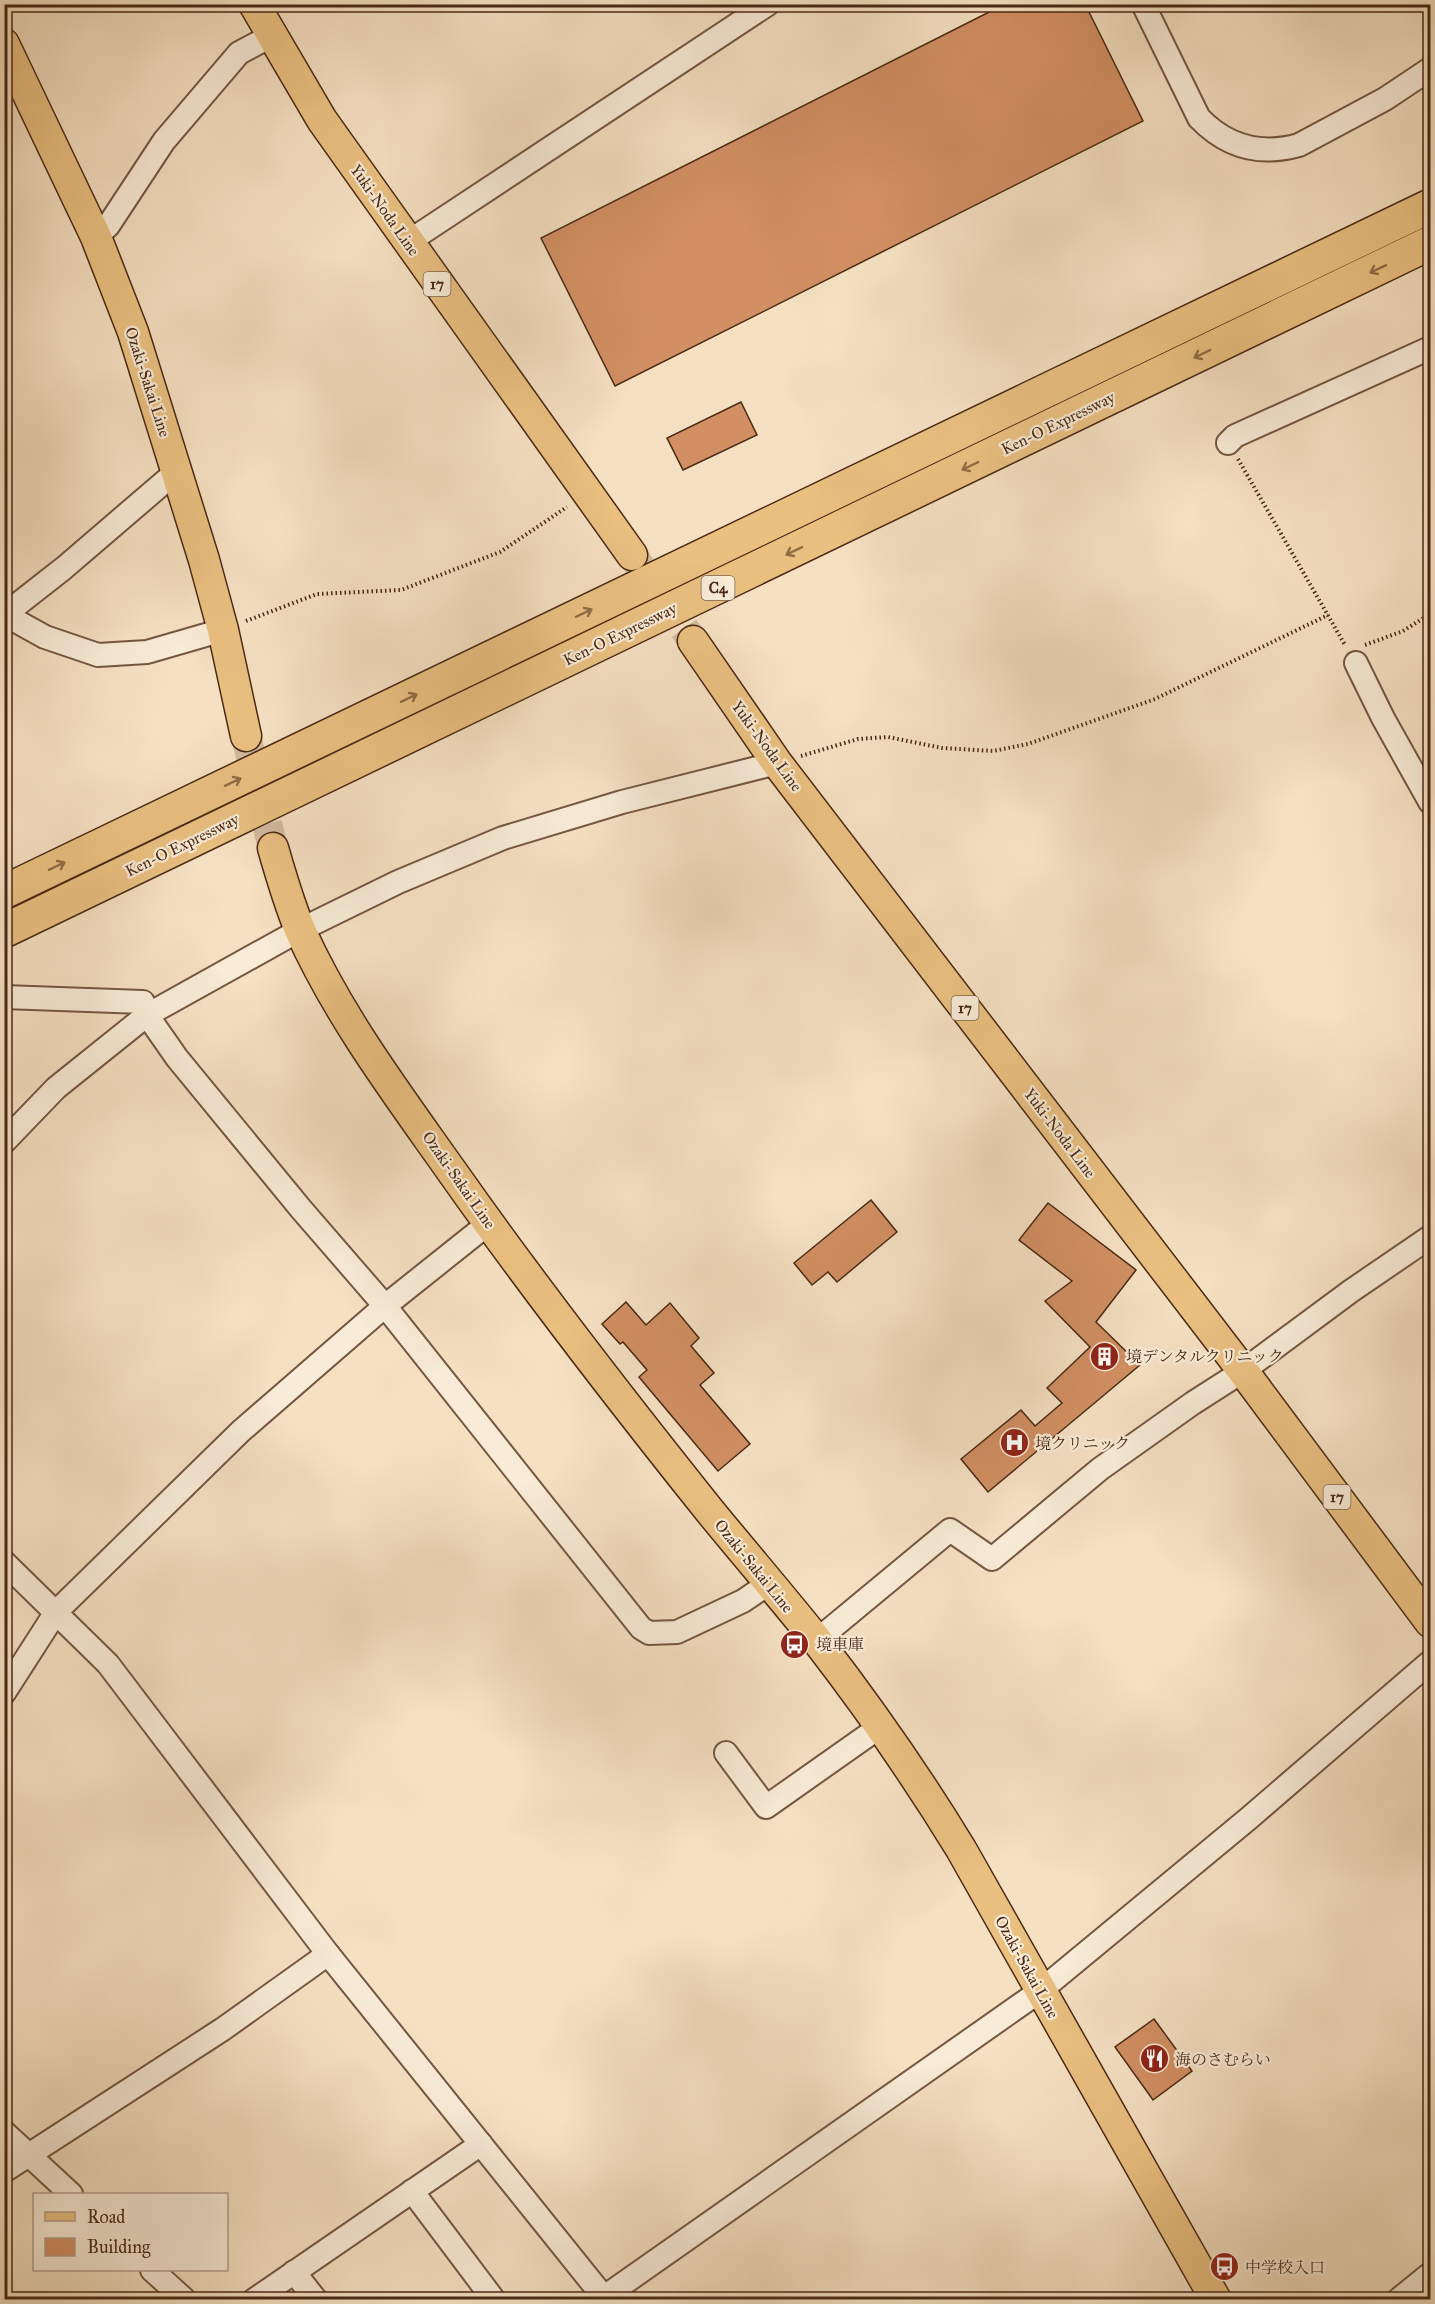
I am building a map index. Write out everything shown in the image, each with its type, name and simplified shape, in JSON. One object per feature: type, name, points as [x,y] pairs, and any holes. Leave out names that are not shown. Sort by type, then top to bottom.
[{"type":"highway","points":[[1377,231],[1431,201]]},
{"type":"highway","name":"Ken-O Expressway","points":[[4,892],[1431,206]]},
{"type":"highway","name":"Ken-O Expressway","points":[[4,931],[1431,243]]},
{"type":"main road","name":"Yuki-Noda Line","points":[[254,4],[322,120],[632,555]]},
{"type":"main road","name":"Ozaki-Sakai Line","points":[[4,44],[96,237],[133,332],[177,471],[223,630],[246,736]]},
{"type":"main road","name":"Yuki-Noda Line","points":[[693,641],[777,763],[1243,1371],[1431,1622]]},
{"type":"main road","name":"Ozaki-Sakai Line","points":[[273,848],[300,930],[363,1042],[489,1223],[678,1471],[816,1641],[881,1726],[925,1790],[961,1849],[1213,2298]]},
{"type":"street","points":[[408,242],[768,4]]},
{"type":"street","points":[[1143,4],[1199,118],[1223,138],[1252,149],[1284,149],[1299,145],[1385,99],[1431,69]]},
{"type":"street","points":[[96,237],[108,226],[164,141],[239,53],[271,36]]},
{"type":"street","points":[[1228,443],[1235,436],[1431,348]]},
{"type":"street","points":[[177,471],[64,568],[5,615],[45,637],[98,655],[147,652],[223,630]]},
{"type":"street","points":[[1358,655],[1383,718],[1431,802]]},
{"type":"street","points":[[4,1142],[56,1088],[147,1015],[300,930],[398,882],[503,838],[622,802],[777,763]]},
{"type":"street","points":[[4,997],[143,1002],[147,1015],[177,1058],[301,1209],[385,1306],[641,1628],[649,1633],[677,1632],[743,1601],[768,1584]]},
{"type":"street","points":[[4,1014],[37,998]]},
{"type":"street","points":[[4,1693],[56,1612],[241,1431],[385,1306],[489,1223]]},
{"type":"street","points":[[816,1641],[950,1530],[992,1559],[1100,1469],[1193,1403],[1243,1371],[1351,1291],[1431,1237]]},
{"type":"street","points":[[4,1562],[108,1664],[328,1954],[603,2299],[1040,1991],[1248,1819],[1431,1662]]},
{"type":"street","points":[[726,1753],[766,1807],[881,1726]]},
{"type":"street","points":[[4,2171],[223,2029],[328,1954]]},
{"type":"street","points":[[4,2132],[70,2193]]},
{"type":"street","points":[[254,2300],[481,2144]]},
{"type":"street","points":[[412,2191],[494,2300]]},
{"type":"street","points":[[153,2271],[185,2300]]},
{"type":"street","points":[[294,2272],[316,2300]]},
{"type":"street","points":[[1398,2300],[1431,2274]]},
{"type":"path","points":[[1228,443],[1328,615],[1358,655],[1431,614]]},
{"type":"path","points":[[223,630],[316,594],[401,590],[500,552],[587,493]]},
{"type":"path","points":[[777,763],[858,739],[888,737],[942,748],[993,751],[1028,744],[1155,699],[1328,615]]},
{"type":"building","points":[[1005,4],[1085,4],[1143,121],[615,386],[541,238]]},
{"type":"building","points":[[741,402],[757,435],[683,470],[667,438]]},
{"type":"building","points":[[871,1200],[897,1232],[837,1282],[828,1272],[812,1285],[794,1263]]},
{"type":"building","points":[[1048,1203],[1136,1270],[1096,1322],[1140,1365],[988,1492],[961,1459],[1021,1410],[1035,1426],[1062,1403],[1047,1388],[1090,1347],[1045,1301],[1072,1281],[1019,1240]]},
{"type":"building","points":[[626,1302],[646,1325],[670,1303],[699,1338],[691,1346],[714,1373],[700,1385],[750,1444],[718,1471],[639,1377],[647,1370],[623,1342],[620,1344],[602,1324]]},
{"type":"building","name":"海のさむらい","points":[[1154,2019],[1192,2071],[1153,2100],[1115,2047]]},
{"type":"tunnel","points":[[632,555],[693,641]]},
{"type":"tunnel","points":[[246,736],[273,848]]},
{"type":"place","name":"境デンタルクリニック","points":[[1105,1356]]},
{"type":"place","name":"境クリニック","points":[[1014,1443]]},
{"type":"place","name":"境車庫","points":[[795,1644]]},
{"type":"place","name":"海のさむらい","points":[[1154,2059]]},
{"type":"place","name":"中学校入口","points":[[1224,2267]]}]
